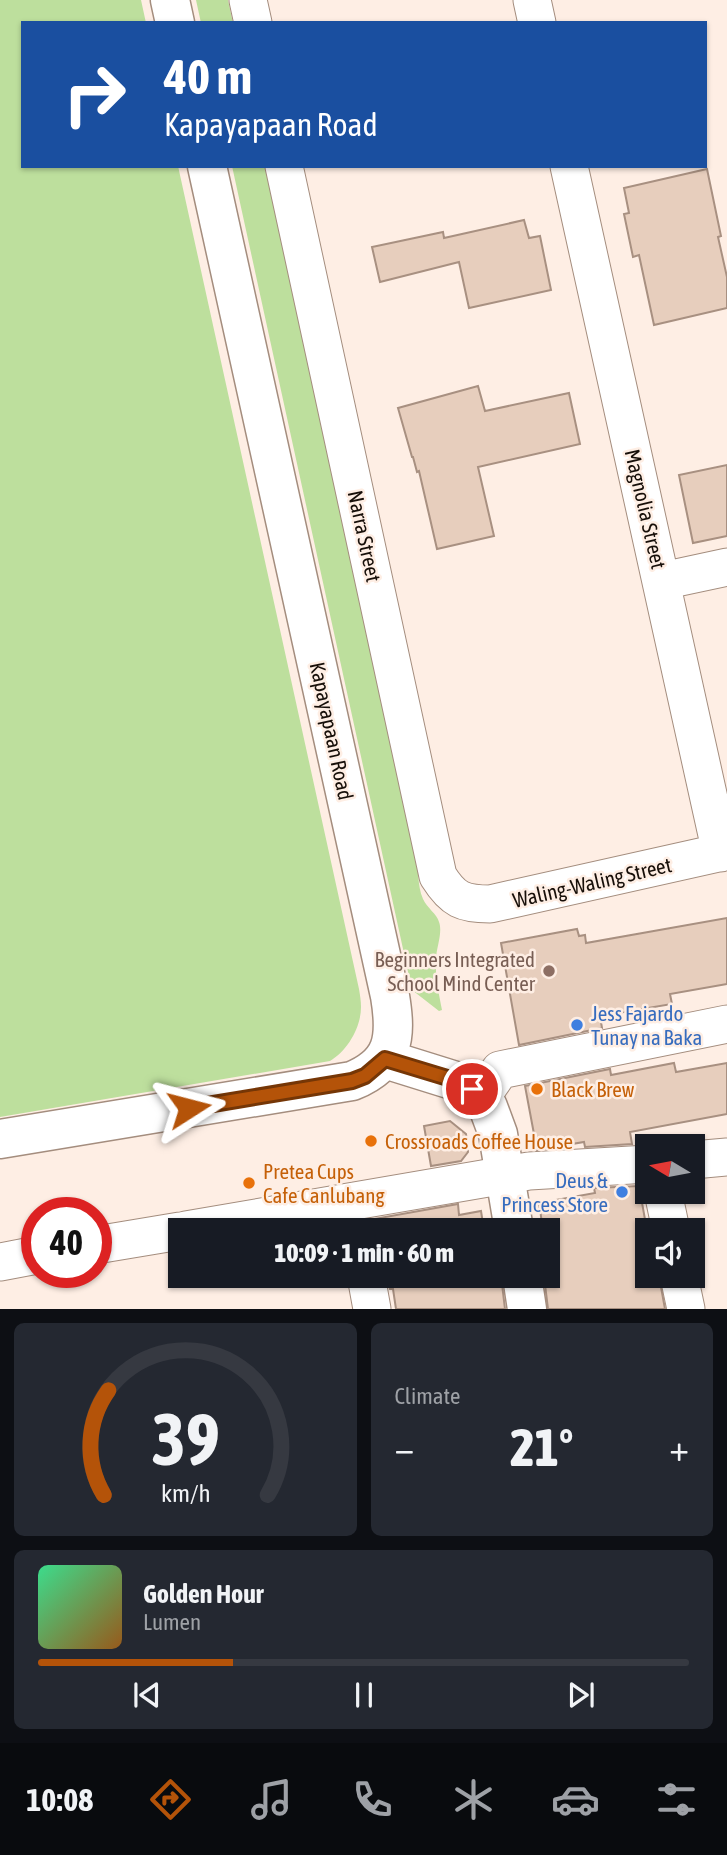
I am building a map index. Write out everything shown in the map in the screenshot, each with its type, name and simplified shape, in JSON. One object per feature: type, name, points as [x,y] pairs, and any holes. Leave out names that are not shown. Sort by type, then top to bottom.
[{"type":"street","points":[[170,0],[175,21]]},
{"type":"street","points":[[248,0],[253,21]]},
{"type":"street","points":[[532,0],[537,21]]},
{"type":"street","name":"Kapayapaan Road","points":[[207,168],[390,996],[392,1033],[385,1059]]},
{"type":"street","name":"Narra Street","points":[[284,168],[439,876],[447,890],[458,899]]},
{"type":"street","name":"Magnolia Street","points":[[569,168],[724,852]]},
{"type":"street","points":[[662,581],[727,567]]},
{"type":"street","name":"Waling-Waling Street","points":[[458,899],[472,904],[490,904],[724,852]]},
{"type":"street","points":[[481,1097],[500,1070],[727,1024]]},
{"type":"street","points":[[0,1139],[352,1081],[365,1076],[385,1059],[462,1083],[481,1097],[495,1121],[512,1218]]},
{"type":"street","points":[[705,1159],[727,1157]]},
{"type":"street","points":[[333,1218],[357,1216],[529,1171],[635,1165]]},
{"type":"street","points":[[112,1242],[168,1233]]},
{"type":"street","points":[[0,1262],[21,1258]]},
{"type":"street","points":[[368,1288],[372,1309]]},
{"type":"street","points":[[524,1288],[527,1309]]},
{"type":"street","points":[[682,1288],[686,1309]]},
{"type":"green space","points":[[0,0],[141,0],[146,21],[21,21],[21,168],[178,168],[359,989],[359,1023],[352,1038],[330,1061],[0,1117]]},
{"type":"green space","points":[[196,0],[228,0],[233,21],[201,21]]},
{"type":"green space","points":[[232,168],[265,168],[416,855],[420,888],[423,899],[440,926],[436,966],[442,1010],[439,1011],[412,990]]},
{"type":"building","points":[[707,169],[727,277],[727,308],[654,325],[639,255],[633,257],[624,214],[629,213],[624,188]]},
{"type":"building","points":[[524,220],[529,238],[540,236],[551,290],[469,308],[459,262],[380,282],[372,247],[443,232],[444,238]]},
{"type":"building","points":[[478,386],[485,411],[569,393],[580,444],[478,467],[494,536],[437,549],[419,471],[417,472],[398,408]]},
{"type":"building","points":[[727,465],[727,536],[693,543],[679,475]]},
{"type":"building","points":[[727,918],[727,984],[670,994],[672,1004],[600,1016],[602,1028],[519,1045],[501,943],[577,929],[579,936],[585,935],[586,943]]},
{"type":"building","points":[[674,1063],[676,1072],[727,1063],[727,1114],[630,1132],[632,1144],[585,1147],[584,1142],[537,1150],[525,1086],[610,1069],[611,1075]]},
{"type":"building","points":[[450,1121],[466,1134],[468,1152],[461,1161],[431,1166],[424,1126]]},
{"type":"building","points":[[635,1186],[635,1204],[642,1204],[645,1218],[635,1218],[635,1288],[661,1288],[665,1309],[548,1309],[545,1288],[560,1288],[560,1218],[541,1218],[539,1203],[595,1193],[594,1188]]},
{"type":"building","points":[[458,1204],[459,1215],[481,1211],[482,1218],[380,1218]]},
{"type":"building","points":[[502,1288],[505,1309],[396,1309],[393,1289],[390,1289]]},
{"type":"place","name":"Beginners Integrated School Mind Center","points":[[549,971]]},
{"type":"place","name":"Jess Fajardo Tunay na Baka","points":[[577,1025]]},
{"type":"place","name":"Black Brew","points":[[537,1089]]},
{"type":"place","name":"Crossroads Coffee House","points":[[371,1141]]},
{"type":"place","name":"Pretea Cups Cafe Canlubang","points":[[249,1183]]},
{"type":"place","name":"Deus & Princess Store","points":[[622,1192]]},
{"type":"route","points":[[189,1108],[352,1081],[365,1076],[385,1059],[428,1071],[472,1089]]}]
